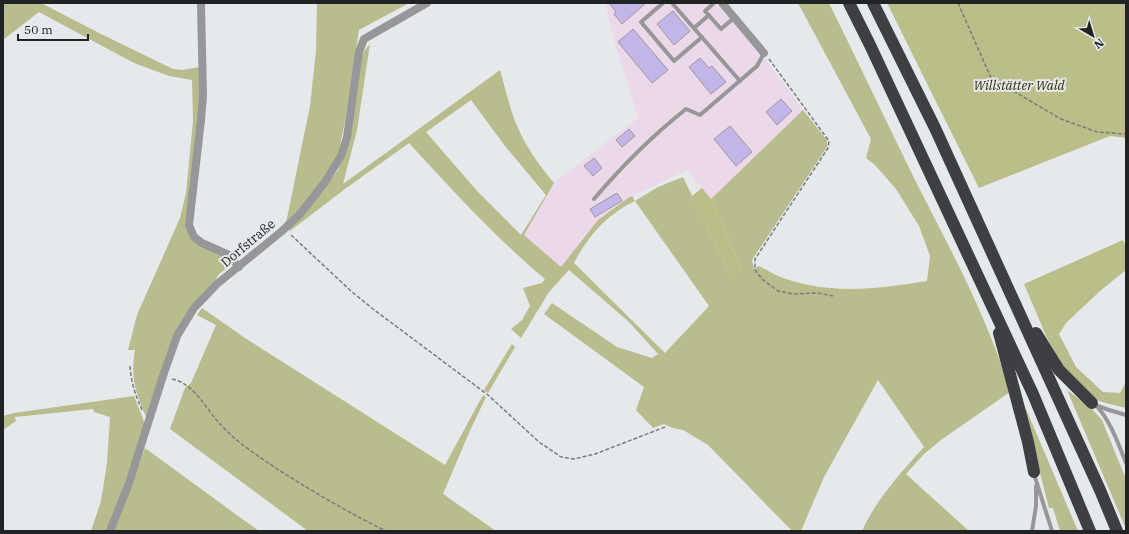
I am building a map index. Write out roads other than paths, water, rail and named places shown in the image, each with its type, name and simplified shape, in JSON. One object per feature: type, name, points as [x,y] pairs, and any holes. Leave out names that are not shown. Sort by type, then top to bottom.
[{"type":"highway","points":[[848,3],[870,45],[1033,394],[1090,531]]},
{"type":"highway","points":[[873,3],[935,128],[1008,286],[1117,531]]},
{"type":"highway","points":[[1008,286],[1059,370],[1094,404]]},
{"type":"highway","points":[[992,305],[1028,442],[1035,477]]},
{"type":"street","points":[[201,3],[203,96],[189,225],[194,236],[202,243],[229,255],[239,267]]},
{"type":"street","name":"Dorfstraße","points":[[110,531],[129,482],[162,376],[177,336],[194,308],[217,284],[282,231],[300,214],[335,169],[347,137],[359,52],[364,39],[427,3]]},
{"type":"street","points":[[722,3],[764,53]]},
{"type":"lane","points":[[663,3],[641,22],[674,61],[702,37]]},
{"type":"lane","points":[[672,3],[740,81]]},
{"type":"lane","points":[[714,3],[704,11],[721,29],[734,18]]},
{"type":"lane","points":[[694,28],[709,15]]},
{"type":"lane","points":[[594,199],[618,171],[650,139],[686,109],[700,115],[758,66],[764,53]]},
{"type":"lane","points":[[1094,404],[1109,410],[1126,414]]},
{"type":"lane","points":[[1094,404],[1105,415],[1110,423],[1126,464]]},
{"type":"lane","points":[[1032,531],[1036,506],[1035,477]]},
{"type":"lane","points":[[1035,477],[1052,531]]},
{"type":"park label","name":"Willstätter Wald","points":[[1019,85]]}]
